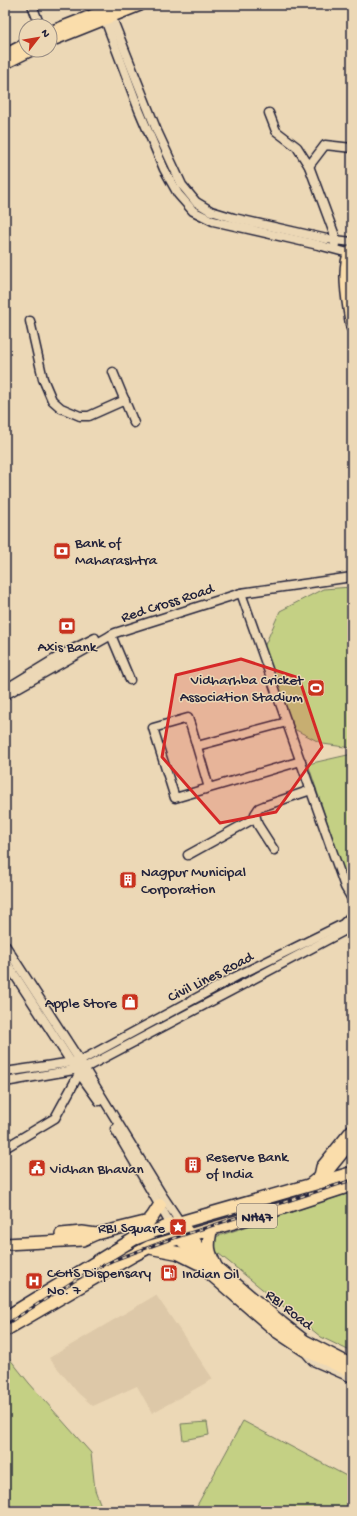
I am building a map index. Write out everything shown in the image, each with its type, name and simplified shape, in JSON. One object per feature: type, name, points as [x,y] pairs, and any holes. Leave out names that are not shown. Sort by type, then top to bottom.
[{"type":"highway","points":[[337,1162],[352,1140]]},
{"type":"highway","points":[[317,1182],[352,1148]]},
{"type":"highway","points":[[317,1182],[352,1173]]},
{"type":"highway","points":[[317,1182],[323,1194],[352,1185]]},
{"type":"highway","name":"NH47","points":[[176,1223],[317,1182]]},
{"type":"highway","name":"NH47","points":[[185,1237],[323,1194]]},
{"type":"highway","points":[[134,1239],[160,1205]]},
{"type":"highway","points":[[5,1318],[134,1239],[176,1223]]},
{"type":"highway","points":[[211,1229],[207,1244],[210,1255],[216,1267]]},
{"type":"highway","points":[[5,1330],[149,1247],[185,1237]]},
{"type":"highway","points":[[149,1247],[165,1249],[178,1253],[198,1263]]},
{"type":"main road","points":[[58,37],[107,14],[119,5]]},
{"type":"main road","points":[[58,29],[140,5]]},
{"type":"main road","points":[[5,55],[18,48]]},
{"type":"main road","points":[[5,63],[18,56]]},
{"type":"main road","points":[[351,250],[347,260],[346,280],[352,327]]},
{"type":"main road","points":[[317,1182],[322,1167],[352,1130]]},
{"type":"main road","points":[[7,1242],[82,1232],[96,1234],[149,1221]]},
{"type":"main road","points":[[176,1223],[198,1263],[272,1327],[304,1350],[352,1372]]},
{"type":"main road","name":"RBI Road","points":[[185,1237],[216,1267],[305,1341],[352,1364]]},
{"type":"street","points":[[32,5],[37,18]]},
{"type":"street","points":[[107,14],[179,179],[196,202],[211,211],[234,218],[335,240],[351,250]]},
{"type":"street","points":[[107,14],[139,110],[164,169],[178,194],[193,211],[213,221],[334,250],[351,250]]},
{"type":"street","points":[[269,113],[276,131],[297,147],[309,166],[335,236],[334,250]]},
{"type":"street","points":[[309,166],[325,145],[352,148]]},
{"type":"street","points":[[30,321],[43,379],[52,400],[61,408],[80,416],[89,416],[125,400]]},
{"type":"street","points":[[113,372],[134,423]]},
{"type":"street","points":[[9,689],[63,654],[110,630],[164,612],[250,588],[352,573]]},
{"type":"street","name":"Red Cross Road","points":[[5,695],[9,689],[111,635],[241,593],[352,577]]},
{"type":"street","points":[[241,593],[345,887],[352,899]]},
{"type":"street","points":[[111,635],[130,680]]},
{"type":"street","points":[[209,788],[188,718],[153,728],[175,798],[301,761]]},
{"type":"street","points":[[197,746],[287,722]]},
{"type":"street","points":[[274,850],[255,818],[255,814],[259,808],[311,790]]},
{"type":"street","points":[[188,855],[255,818]]},
{"type":"street","name":"Civil Lines Road","points":[[80,1061],[238,976],[342,924],[352,915]]},
{"type":"street","points":[[5,1082],[78,1068],[346,930],[352,923]]},
{"type":"street","points":[[5,945],[80,1061],[55,1118],[5,1148]]},
{"type":"street","points":[[5,960],[160,1192],[176,1223]]},
{"type":"street","points":[[5,1072],[78,1068]]},
{"type":"street","points":[[78,1068],[100,1102],[160,1205],[176,1223]]},
{"type":"street","points":[[304,1350],[313,1361],[352,1378]]},
{"type":"highlighted area","points":[[241,659],[299,678],[322,747],[276,812],[220,823],[162,757],[176,675]]},
{"type":"shaded area","points":[[156,1295],[213,1379],[152,1413],[137,1386],[93,1406],[78,1393],[49,1358]]},
{"type":"green space","name":"Vidharhba Cricket Association Stadium","points":[[352,587],[352,748],[323,744],[294,729],[264,647],[280,611],[323,589]]},
{"type":"green space","points":[[352,754],[352,888],[348,885],[308,764]]},
{"type":"green space","points":[[352,1192],[352,1352],[321,1337],[213,1249],[215,1237]]},
{"type":"green space","points":[[5,1353],[29,1383],[91,1453],[95,1490],[103,1511],[5,1511]]},
{"type":"green space","points":[[243,1421],[352,1479],[352,1511],[194,1511]]},
{"type":"green space","points":[[207,1422],[209,1435],[183,1440],[181,1424]]},
{"type":"railway","points":[[5,1325],[85,1274],[114,1260],[171,1239],[352,1180]]},
{"type":"place","name":"Bank of Maharashtra","points":[[62,551]]},
{"type":"place","name":"Axis Bank","points":[[67,626]]},
{"type":"place","name":"Vidharhba Cricket Association Stadium","points":[[316,688]]},
{"type":"place","name":"Nagpur Municipal Corporation","points":[[128,880]]},
{"type":"place","name":"Apple Store","points":[[130,1002]]},
{"type":"place","name":"Reserve Bank of India","points":[[193,1165]]},
{"type":"place","name":"Vidhan Bhavan","points":[[37,1168]]},
{"type":"place","name":"RBI Square","points":[[178,1227]]},
{"type":"place","name":"Indian Oil","points":[[169,1273]]},
{"type":"place","name":"CGHS Dispensary No. 7","points":[[34,1281]]}]
